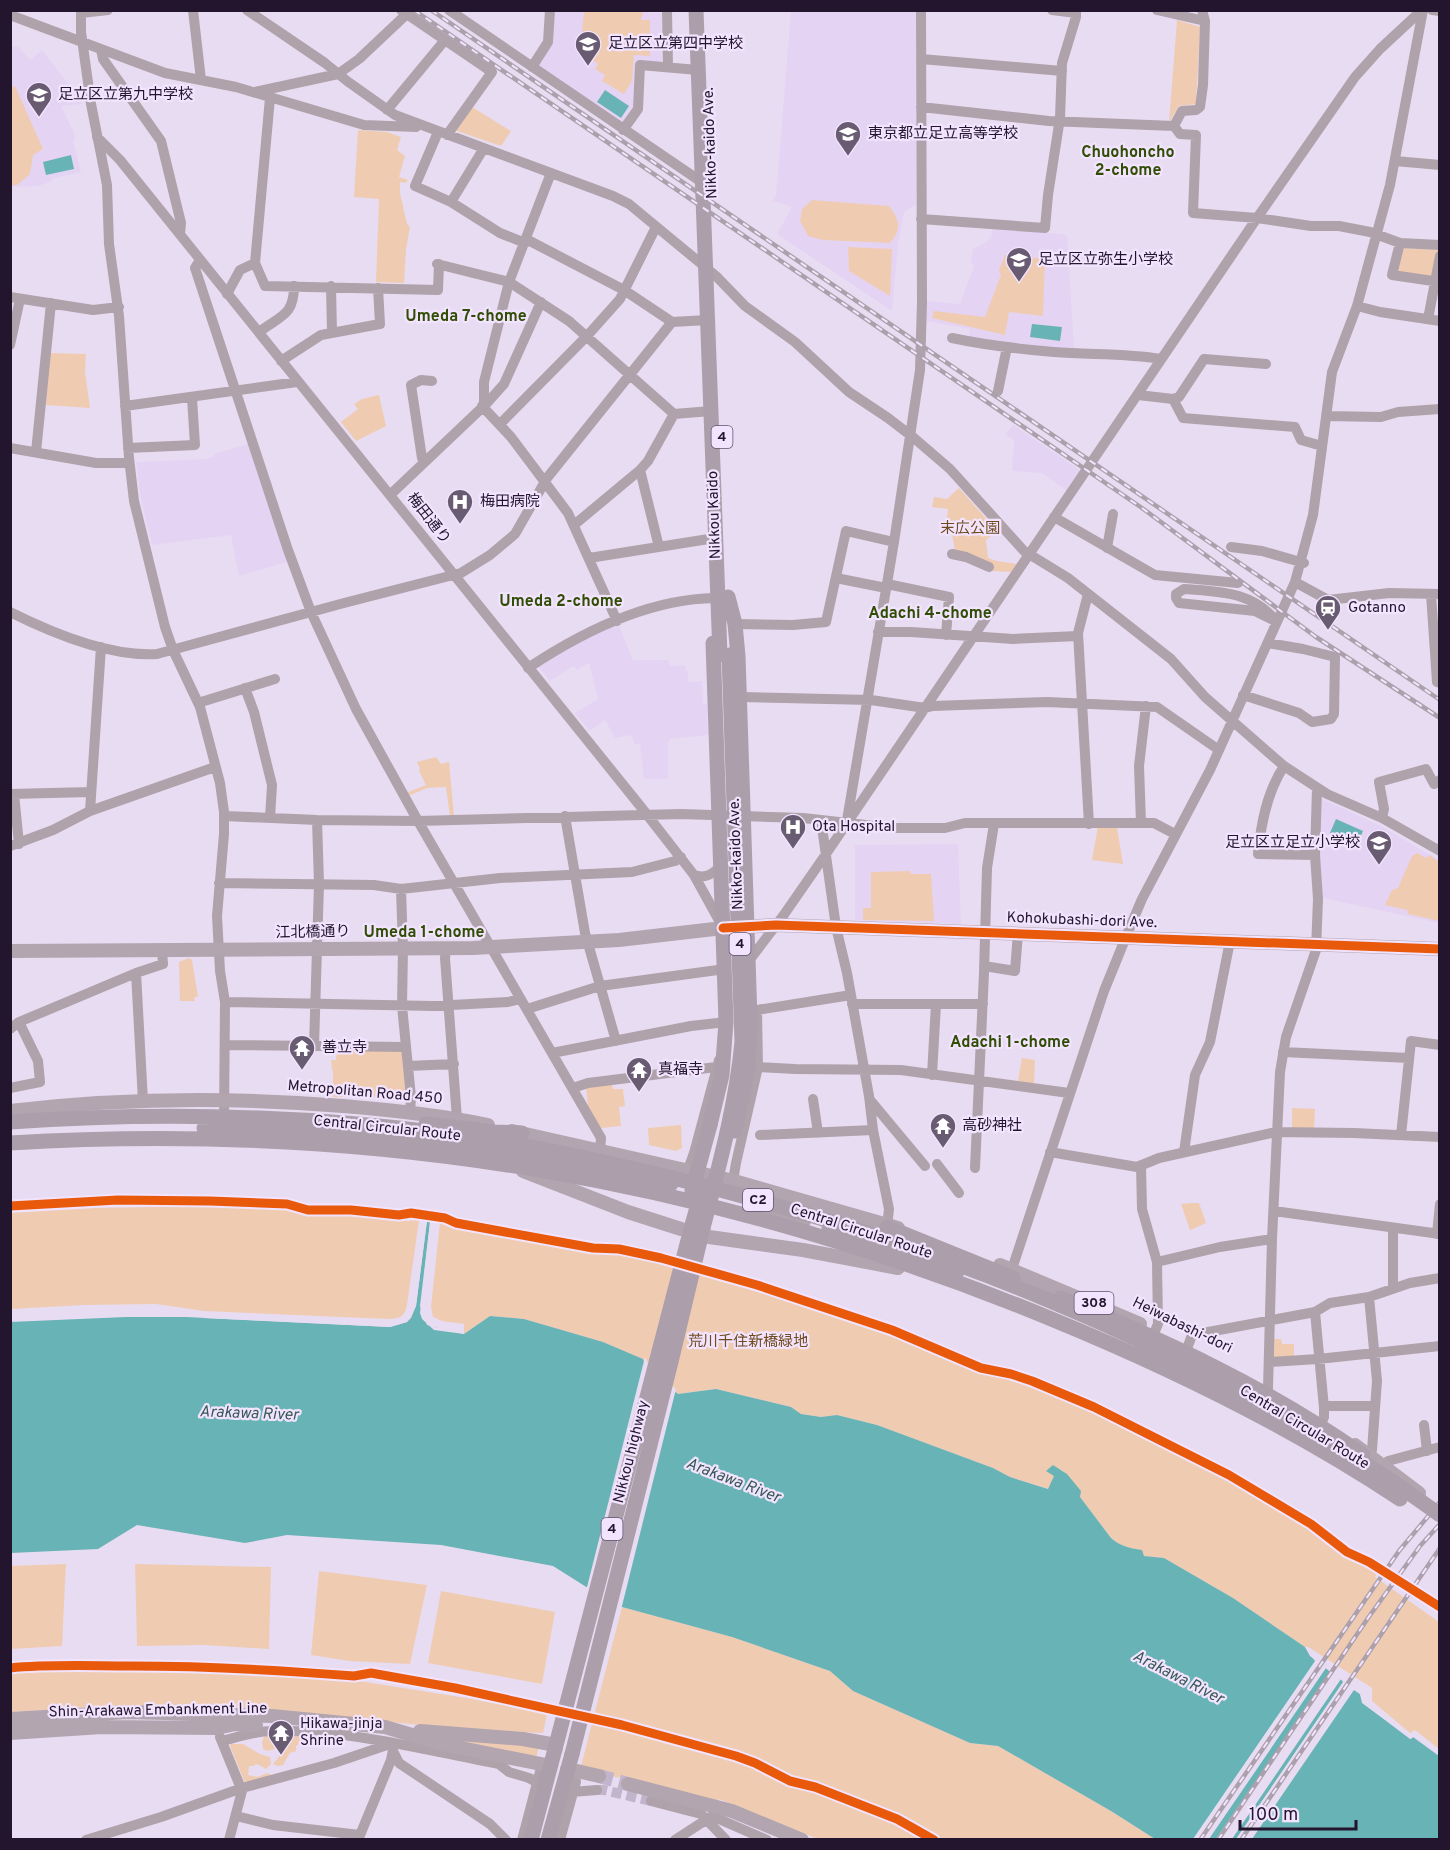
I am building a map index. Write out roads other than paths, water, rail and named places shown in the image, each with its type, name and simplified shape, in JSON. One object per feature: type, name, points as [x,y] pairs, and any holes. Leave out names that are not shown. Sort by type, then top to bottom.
[{"type":"highway","name":"Nikko-kaido Ave.","points":[[696,10],[703,183],[711,272]]},
{"type":"highway","name":"Nikko-kaido Ave.","points":[[706,10],[711,272]]},
{"type":"highway","name":"Nikkou Kaido","points":[[711,272],[708,320],[717,581],[725,655]]},
{"type":"highway","name":"Nikkou Kaido","points":[[711,272],[721,598],[725,655]]},
{"type":"highway","name":"4","points":[[695,1234],[735,1131],[746,1082],[750,1044],[740,697],[735,624],[721,598],[717,581]]},
{"type":"highway","name":"4","points":[[695,1234],[710,1125],[722,1075],[726,1022],[712,656],[721,598]]},
{"type":"highway","name":"Nikko-kaido Ave.","points":[[695,1234],[730,1119],[742,1042],[738,863],[725,655]]},
{"type":"highway","points":[[28,1121],[86,1112],[184,1109],[304,1113],[522,1133]]},
{"type":"highway","name":"Central Circular Route","points":[[10,1122],[158,1117],[296,1120],[368,1125],[499,1142],[605,1162],[733,1193],[868,1233],[949,1261],[1117,1329],[1226,1381],[1295,1419],[1440,1515]]},
{"type":"highway","points":[[10,1136],[142,1128],[254,1128],[330,1133],[447,1144],[676,1186]]},
{"type":"highway","name":"Central Circular Route","points":[[10,1143],[199,1138],[358,1146],[520,1166],[612,1182],[738,1212],[803,1230],[912,1266],[1097,1338],[1243,1407],[1298,1437],[1390,1492],[1440,1527]]},
{"type":"highway","points":[[447,1144],[489,1158]]},
{"type":"highway","points":[[823,1227],[1017,1294],[1181,1367],[1256,1405],[1333,1449],[1390,1492]]},
{"type":"highway","points":[[887,1227],[1181,1350],[1249,1384],[1346,1442],[1379,1466],[1414,1497]]},
{"type":"highway","name":"Nikkou highway","points":[[557,1744],[665,1322],[669,1287],[695,1234]]},
{"type":"highway","name":"Nikkou highway","points":[[548,1839],[574,1747],[671,1362],[693,1299],[695,1234]]},
{"type":"highway","points":[[971,1291],[1017,1294]]},
{"type":"highway","name":"4","points":[[531,1839],[557,1744]]},
{"type":"main road","name":"Kohokubashi-dori Ave.","points":[[723,928],[776,925],[1440,949]]},
{"type":"main road","name":"江北橋通り","points":[[10,951],[491,948],[587,942],[723,928]]},
{"type":"main road","name":"Metropolitan Road 450","points":[[10,1111],[73,1104],[143,1101],[298,1102],[457,1119],[711,1176]]},
{"type":"main road","points":[[224,1122],[225,1133],[393,1143],[439,1148],[489,1158],[628,1212],[695,1234],[754,1242],[905,1270],[971,1291],[1084,1336],[1163,1372],[1188,1375],[1250,1402]]},
{"type":"main road","points":[[10,1130],[85,1124],[224,1122],[294,1125],[436,1138],[585,1164],[676,1186]]},
{"type":"main road","name":"Heiwabashi-dori","points":[[711,1176],[914,1233],[1012,1269],[1103,1307],[1188,1346],[1268,1389],[1369,1454],[1440,1509]]},
{"type":"main road","name":"308","points":[[676,1186],[888,1245],[960,1270],[1093,1323],[1179,1363],[1250,1402],[1345,1458],[1440,1521]]},
{"type":"main road","name":"Shin-Arakawa Embankment Line","points":[[10,1719],[128,1713],[272,1716],[340,1722],[393,1741],[435,1742],[544,1765]]},
{"type":"main road","name":"Shin-Arakawa Embankment Line","points":[[10,1733],[102,1727],[219,1735],[236,1731],[328,1729],[340,1722]]},
{"type":"main road","name":"Shin-Arakawa Embankment Line","points":[[393,1741],[522,1739],[557,1744]]},
{"type":"main road","points":[[572,1782],[598,1781]]},
{"type":"main road","points":[[628,1784],[732,1811],[802,1839]]},
{"type":"street","points":[[108,10],[81,12],[91,104],[108,184],[109,244],[119,307],[129,463],[139,526],[165,627],[173,650],[198,703],[220,783],[224,816],[217,916],[225,1002],[224,1122]]},
{"type":"street","points":[[193,10],[201,80]]},
{"type":"street","points":[[247,10],[338,74],[391,117],[484,148],[629,204],[711,272],[745,306],[795,342],[849,392],[909,434],[950,470],[1024,551],[1054,568],[1171,659],[1205,697],[1284,766],[1317,788],[1382,818],[1440,851]]},
{"type":"street","points":[[449,10],[703,183]]},
{"type":"street","points":[[532,66],[548,42],[550,10]]},
{"type":"street","points":[[667,10],[668,67]]},
{"type":"street","points":[[847,822],[887,586],[920,370],[922,302],[921,10]]},
{"type":"street","points":[[921,219],[1045,228],[1060,121],[1062,63],[1076,12],[1052,10]]},
{"type":"street","points":[[1157,10],[1203,16],[1203,85],[1200,107],[1196,110],[1182,111],[1174,126]]},
{"type":"street","points":[[1012,1269],[1104,991],[1125,938],[1142,899],[1219,750],[1302,562],[1312,515],[1335,363],[1357,306],[1377,234],[1395,161],[1423,10]]},
{"type":"street","points":[[726,993],[730,982],[776,925],[826,854],[1257,218],[1355,78],[1380,49],[1423,10]]},
{"type":"street","points":[[1432,10],[1440,11]]},
{"type":"street","points":[[255,92],[338,74],[359,59],[406,12],[492,72],[443,134],[416,186],[452,202],[500,233],[525,241],[624,290],[672,322],[708,320]]},
{"type":"street","points":[[10,15],[148,68],[255,92],[364,125],[391,117],[445,40]]},
{"type":"street","points":[[101,49],[103,59],[161,141],[181,223],[180,234]]},
{"type":"street","points":[[921,59],[1062,71]]},
{"type":"street","points":[[623,130],[638,109],[640,65],[698,70]]},
{"type":"street","points":[[279,88],[274,99],[255,263],[265,286],[438,290],[438,264],[509,282],[569,321],[674,414],[711,411]]},
{"type":"street","points":[[921,108],[1060,121],[1174,126]]},
{"type":"street","points":[[1174,126],[1180,134],[1196,135],[1193,213],[1257,218],[1311,226],[1339,226],[1377,234],[1400,243],[1440,245]]},
{"type":"street","name":"梅田通り","points":[[97,138],[120,160],[681,857],[694,875],[723,928],[748,961]]},
{"type":"street","points":[[452,202],[484,148]]},
{"type":"street","points":[[1395,161],[1440,165]]},
{"type":"street","points":[[551,173],[509,282],[484,382],[483,405],[564,507],[617,621]]},
{"type":"street","points":[[500,424],[587,336],[620,299],[656,227]]},
{"type":"street","points":[[1400,243],[1392,275],[1437,282]]},
{"type":"street","points":[[1428,319],[1437,282],[1440,256]]},
{"type":"street","points":[[200,260],[195,268],[273,508],[311,612],[356,710],[601,1138],[600,1150]]},
{"type":"street","points":[[227,294],[240,270],[255,263]]},
{"type":"street","points":[[259,332],[289,310],[294,301],[294,286]]},
{"type":"street","points":[[331,286],[332,333]]},
{"type":"street","points":[[281,361],[321,335],[380,324],[378,288]]},
{"type":"street","points":[[10,345],[15,298],[93,310],[119,307]]},
{"type":"street","points":[[36,452],[51,303]]},
{"type":"street","points":[[390,495],[504,384],[541,303]]},
{"type":"street","points":[[1357,306],[1380,312],[1440,321]]},
{"type":"street","points":[[10,612],[63,635],[101,647],[149,654],[173,650],[461,573],[490,555],[515,534],[545,481],[672,322]]},
{"type":"street","points":[[952,338],[985,345],[1053,352],[1121,353],[1161,359]]},
{"type":"street","points":[[998,391],[1007,347]]},
{"type":"street","points":[[1138,394],[1173,399],[1179,397],[1204,359],[1266,364]]},
{"type":"street","points":[[425,461],[422,458],[411,385],[421,380],[432,381]]},
{"type":"street","points":[[125,406],[297,382]]},
{"type":"street","points":[[128,448],[195,445],[192,398]]},
{"type":"street","points":[[1173,399],[1183,418],[1295,427],[1300,440],[1322,446]]},
{"type":"street","points":[[1326,416],[1381,417],[1398,412],[1440,409]]},
{"type":"street","points":[[574,525],[640,470],[648,461],[674,414]]},
{"type":"street","points":[[10,448],[96,464],[129,463]]},
{"type":"street","points":[[640,470],[659,547]]},
{"type":"street","points":[[1107,548],[1113,514]]},
{"type":"street","points":[[1054,517],[1155,575],[1238,583]]},
{"type":"street","points":[[735,624],[793,625],[826,622],[846,531],[894,542]]},
{"type":"street","points":[[589,558],[716,538]]},
{"type":"street","points":[[1231,547],[1263,551],[1302,562]]},
{"type":"street","points":[[952,554],[966,557],[989,567]]},
{"type":"street","points":[[836,578],[949,597],[946,635]]},
{"type":"street","points":[[1295,582],[1328,600],[1389,593],[1435,594],[1437,682],[1440,683]]},
{"type":"street","points":[[1184,589],[1240,595],[1277,622],[1255,611],[1179,603],[1176,594],[1177,591],[1184,589]]},
{"type":"street","points":[[1088,594],[1078,636],[1089,824]]},
{"type":"street","points":[[528,668],[558,650],[617,621],[693,599],[721,598]]},
{"type":"street","points":[[878,632],[1013,639],[1078,636]]},
{"type":"street","points":[[1243,695],[1299,713],[1312,722],[1330,719],[1334,714],[1335,657],[1268,643]]},
{"type":"street","points":[[90,811],[101,647]]},
{"type":"street","points":[[198,703],[275,679]]},
{"type":"street","points":[[245,688],[254,712],[272,784],[270,818]]},
{"type":"street","points":[[740,697],[866,700],[925,708],[1017,702],[1157,707],[1219,750]]},
{"type":"street","points":[[1141,823],[1139,766],[1146,706]]},
{"type":"street","points":[[1284,766],[1272,789],[1261,825],[1258,854],[1315,855]]},
{"type":"street","points":[[91,792],[12,794],[15,845],[53,830],[90,811],[215,767]]},
{"type":"street","points":[[1382,818],[1384,809],[1379,782],[1426,769],[1434,784],[1440,780]]},
{"type":"street","points":[[1268,1389],[1276,1132],[1286,1037],[1317,944],[1318,899],[1315,855],[1317,788]]},
{"type":"street","points":[[224,816],[418,821],[681,814],[821,820],[892,828],[945,828],[965,823],[1154,823],[1173,833],[1174,838]]},
{"type":"street","points":[[565,816],[587,942],[616,1041]]},
{"type":"street","points":[[314,1046],[319,884],[317,820]]},
{"type":"street","points":[[821,820],[836,927],[852,1000],[870,1100],[873,1130],[890,1209],[887,1227]]},
{"type":"street","points":[[975,1168],[987,868],[994,824]]},
{"type":"street","points":[[219,883],[374,885],[401,889],[500,878],[632,872],[675,861],[681,857]]},
{"type":"street","points":[[694,875],[706,876],[721,865]]},
{"type":"street","points":[[401,889],[402,1006],[411,1097],[410,1113]]},
{"type":"street","points":[[984,966],[1015,971],[1018,933]]},
{"type":"street","points":[[1184,1152],[1195,1075],[1210,1042],[1230,941]]},
{"type":"street","points":[[446,949],[457,1119]]},
{"type":"street","points":[[10,1088],[40,1082],[38,1061],[15,1026],[136,973],[162,964],[162,951]]},
{"type":"street","points":[[729,1200],[758,1067],[757,1010],[754,980],[748,961]]},
{"type":"street","points":[[527,1009],[600,986],[724,969]]},
{"type":"street","points":[[136,973],[143,1101]]},
{"type":"street","points":[[225,1002],[402,1006],[508,1002],[521,999]]},
{"type":"street","points":[[757,1010],[852,1000],[983,1004]]},
{"type":"street","points":[[932,1075],[936,1004]]},
{"type":"street","points":[[552,1053],[692,1026],[726,1022]]},
{"type":"street","points":[[1401,1135],[1411,1041],[1440,1045]]},
{"type":"street","points":[[676,1186],[687,1170],[694,1153],[716,1067],[725,1044]]},
{"type":"street","points":[[225,1045],[406,1047]]},
{"type":"street","points":[[1283,1052],[1409,1058]]},
{"type":"street","points":[[408,1066],[454,1064]]},
{"type":"street","points":[[573,1088],[588,1083],[716,1067]]},
{"type":"street","points":[[758,1067],[901,1070],[1070,1093]]},
{"type":"street","points":[[813,1099],[818,1133]]},
{"type":"street","points":[[870,1100],[925,1166]]},
{"type":"street","points":[[760,1136],[873,1130]]},
{"type":"street","points":[[1050,1152],[1137,1167],[1159,1158],[1276,1132],[1440,1137]]},
{"type":"street","points":[[937,1164],[959,1193]]},
{"type":"street","points":[[1141,1165],[1140,1197],[1157,1262],[1158,1324],[1155,1331]]},
{"type":"street","points":[[1274,1211],[1438,1234],[1440,1204]]},
{"type":"street","points":[[1393,1289],[1394,1227]]},
{"type":"street","points":[[1157,1262],[1220,1246],[1272,1239]]},
{"type":"street","points":[[1188,1346],[1192,1335],[1315,1312],[1331,1303],[1369,1297],[1410,1283],[1440,1278]]},
{"type":"street","points":[[1369,1297],[1377,1381],[1372,1450],[1369,1454]]},
{"type":"street","points":[[1315,1312],[1324,1406],[1322,1422]]},
{"type":"street","points":[[1270,1362],[1440,1346]]},
{"type":"street","points":[[1324,1406],[1374,1406]]},
{"type":"street","points":[[1424,1425],[1427,1451]]},
{"type":"street","points":[[1384,1465],[1388,1461],[1440,1448]]},
{"type":"street","points":[[236,1731],[311,1732],[393,1741],[499,1764],[509,1772],[539,1783]]},
{"type":"street","points":[[219,1735],[242,1788],[229,1839]]},
{"type":"street","points":[[86,1839],[169,1815],[242,1788],[334,1763],[393,1741]]},
{"type":"street","points":[[236,1816],[273,1825],[359,1837],[391,1760],[393,1741]]},
{"type":"street","points":[[393,1741],[399,1762],[490,1824],[506,1839]]},
{"type":"street","points":[[522,1839],[544,1765]]},
{"type":"street","points":[[560,1839],[572,1782],[598,1781]]},
{"type":"street","points":[[651,1802],[701,1814],[726,1839]]},
{"type":"street","points":[[675,1839],[712,1816],[766,1839]]},
{"type":"water","points":[[605,90],[629,106],[621,118],[597,102]]},
{"type":"water","points":[[71,155],[74,169],[46,175],[43,162]]},
{"type":"water","points":[[1032,324],[1062,327],[1060,341],[1030,337]]},
{"type":"water","points":[[1336,819],[1363,831],[1357,845],[1330,833]]},
{"type":"water","name":"Arakawa River","points":[[427,1221],[430,1222],[420,1306],[427,1325],[464,1334],[490,1316],[524,1319],[603,1342],[643,1359],[648,1371],[678,1394],[716,1389],[791,1407],[801,1414],[821,1417],[837,1415],[877,1425],[993,1468],[1010,1477],[1048,1489],[1054,1476],[1046,1471],[1053,1465],[1067,1474],[1081,1491],[1080,1497],[1114,1541],[1142,1550],[1144,1556],[1164,1558],[1233,1598],[1305,1647],[1310,1656],[1360,1694],[1363,1703],[1410,1739],[1413,1737],[1439,1756],[1439,1839],[1155,1839],[998,1746],[970,1743],[853,1691],[830,1671],[732,1637],[622,1607],[553,1566],[441,1545],[287,1535],[245,1543],[137,1525],[98,1549],[11,1553],[10,1322],[186,1317],[390,1327],[407,1322],[416,1306]]},
{"type":"tunnel","points":[[599,1776],[628,1784]]},
{"type":"tunnel","points":[[598,1778],[612,1779]]},
{"type":"tunnel","points":[[597,1790],[651,1801]]},
{"type":"railway","points":[[414,10],[1142,508],[1316,637],[1440,718]]},
{"type":"railway","points":[[431,10],[1440,700]]},
{"type":"railway","points":[[1200,1840],[1399,1551],[1440,1502]]},
{"type":"railway","points":[[1218,1840],[1368,1618],[1420,1546],[1440,1524]]},
{"type":"railway","points":[[1241,1840],[1440,1548]]},
{"type":"place","name":"足立区立第四中学校","points":[[588,67]]},
{"type":"place","name":"足立区立第九中学校","points":[[39,118]]},
{"type":"place","name":"東京都立足立高等学校","points":[[848,157]]},
{"type":"place","name":"足立区立弥生小学校","points":[[1019,283]]},
{"type":"place","name":"梅田病院","points":[[460,525]]},
{"type":"place","name":"Gotanno","points":[[1328,631]]},
{"type":"place","name":"Ota Hospital","points":[[793,850]]},
{"type":"place","name":"足立区立足立小学校","points":[[1379,866]]},
{"type":"place","name":"善立寺","points":[[302,1071]]},
{"type":"place","name":"真福寺","points":[[639,1093]]},
{"type":"place","name":"高砂神社","points":[[943,1149]]},
{"type":"place","name":"Hikawa-jinja Shrine","points":[[281,1756]]},
{"type":"district","name":"Chuohoncho 2-chome","points":[[1128,162]]},
{"type":"district","name":"Umeda 7-chome","points":[[466,317]]},
{"type":"district","name":"Umeda 2-chome","points":[[561,602]]},
{"type":"district","name":"Adachi 4-chome","points":[[930,614]]},
{"type":"district","name":"Umeda 1-chome","points":[[424,933]]},
{"type":"district","name":"Adachi 1-chome","points":[[1010,1043]]},
{"type":"park label","name":"末広公園","points":[[970,529]]},
{"type":"park label","name":"荒川千住新橋緑地","points":[[748,1342]]}]
